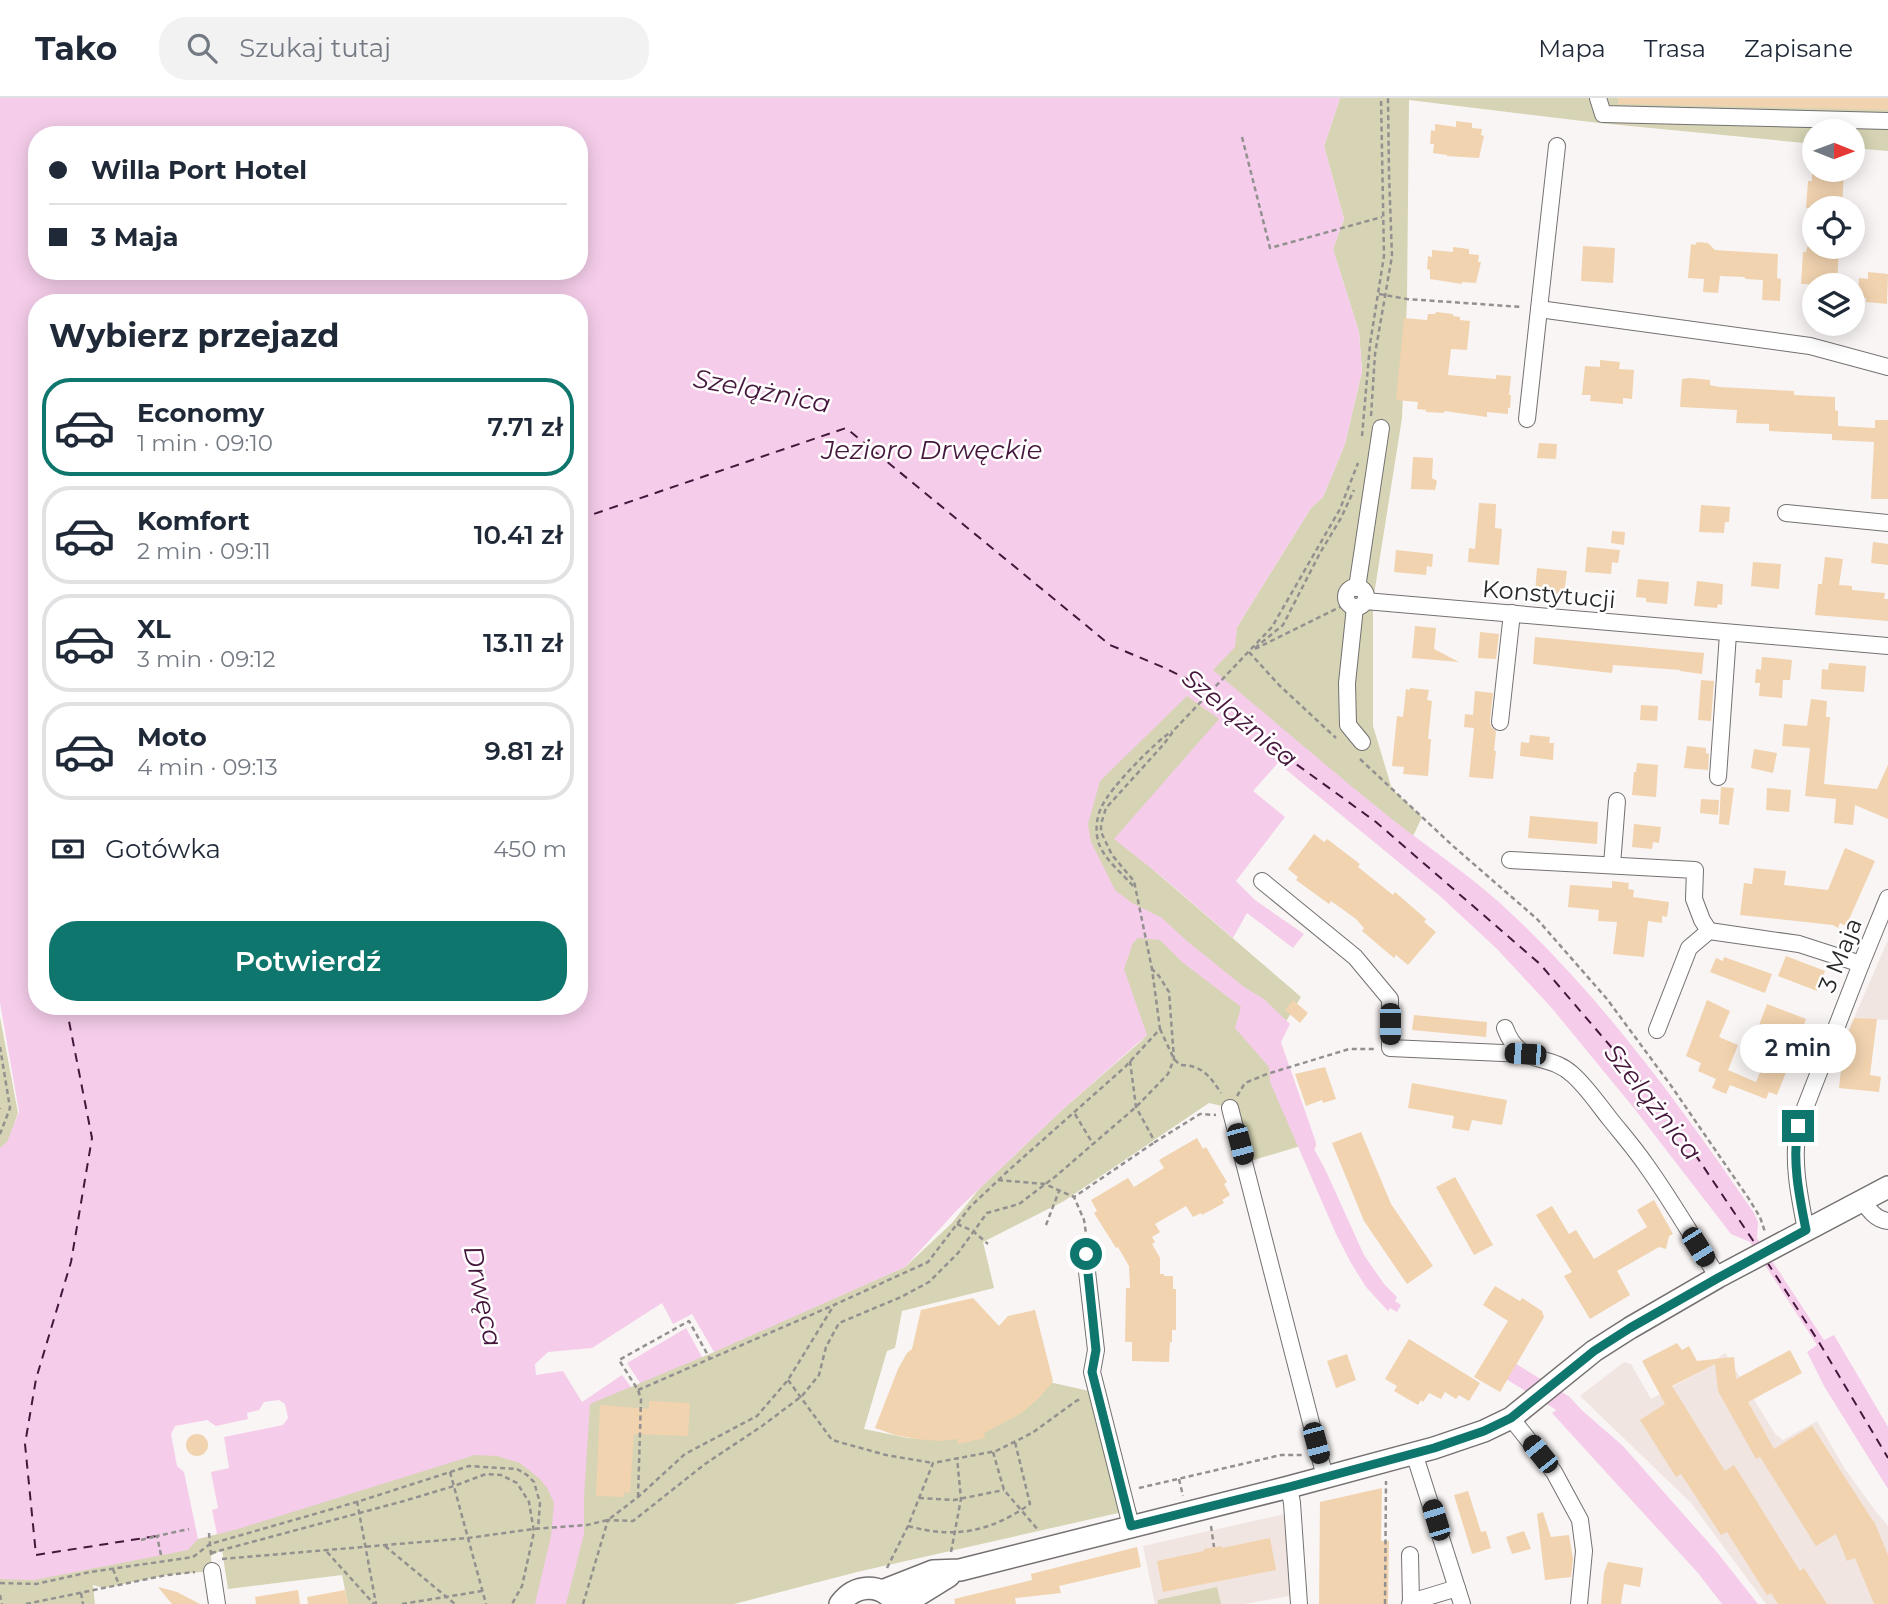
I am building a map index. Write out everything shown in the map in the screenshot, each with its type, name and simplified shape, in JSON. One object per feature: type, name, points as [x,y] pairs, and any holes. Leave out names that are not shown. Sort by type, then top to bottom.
[{"type":"main road","points":[[838,1604],[855,1591],[864,1588],[888,1589],[955,1562],[1131,1526],[1289,1487],[1484,1431],[1511,1418],[1594,1351],[1630,1328],[1787,1236],[1888,1186]]},
{"type":"main road","points":[[904,1604],[955,1562]]},
{"type":"street","points":[[1598,98],[1603,114],[1888,121]]},
{"type":"street","points":[[1527,419],[1557,146]]},
{"type":"street","points":[[1539,309],[1810,346],[1888,367]]},
{"type":"street","points":[[1360,749],[1348,725],[1347,683],[1376,425]]},
{"type":"street","points":[[1786,513],[1888,523]]},
{"type":"street","name":"Konstytucji","points":[[1356,600],[1888,646]]},
{"type":"street","points":[[1500,722],[1512,613]]},
{"type":"street","points":[[1718,777],[1728,634]]},
{"type":"street","points":[[1612,866],[1616,802]]},
{"type":"street","points":[[1510,860],[1695,870],[1694,899],[1709,931]]},
{"type":"street","points":[[1262,881],[1355,957],[1390,999],[1390,1048],[1525,1054],[1560,1065],[1572,1073],[1646,1165],[1723,1275]]},
{"type":"street","name":"3 Maja","points":[[1787,1236],[1797,1182],[1798,1126],[1888,898]]},
{"type":"street","points":[[1657,1030],[1689,948],[1709,931],[1799,944],[1861,964]]},
{"type":"street","points":[[1505,1028],[1515,1047],[1525,1054]]},
{"type":"street","points":[[1227,1112],[1325,1477]]},
{"type":"street","points":[[1862,1200],[1880,1221],[1888,1221]]},
{"type":"street","points":[[1086,1254],[1096,1350],[1092,1372],[1131,1526]]},
{"type":"street","points":[[1511,1418],[1554,1472],[1580,1520],[1584,1550],[1579,1604]]},
{"type":"street","points":[[1415,1453],[1462,1604]]},
{"type":"street","points":[[1289,1487],[1299,1604]]},
{"type":"street","points":[[1410,1555],[1410,1603],[1457,1588]]},
{"type":"street","points":[[206,1571],[217,1604]]},
{"type":"path","points":[[1361,443],[1370,344],[1384,256],[1381,98]]},
{"type":"path","points":[[1376,425],[1375,354],[1392,268],[1388,98]]},
{"type":"path","points":[[1242,137],[1270,248],[1382,217]]},
{"type":"path","points":[[1379,294],[1407,299],[1539,309]]},
{"type":"path","points":[[1227,1112],[1213,1080],[1204,1071],[1191,1065],[1180,1065],[1174,1059],[1160,1030],[1152,969],[1135,888],[1108,859],[1099,843],[1097,825],[1101,806],[1119,784],[1272,627],[1340,509],[1360,460]]},
{"type":"path","points":[[1249,652],[1283,625],[1358,481]]},
{"type":"path","points":[[1249,652],[1356,600]]},
{"type":"path","points":[[1249,652],[1279,685],[1336,738]]},
{"type":"path","points":[[1360,749],[1453,846],[1536,919],[1607,999],[1672,1087],[1760,1217],[1787,1236]]},
{"type":"path","points":[[26,1604],[167,1575],[206,1571],[220,1559],[468,1538],[587,1525],[608,1520],[633,1521],[705,1464],[802,1396],[819,1375],[826,1347],[839,1323],[929,1282],[958,1252],[987,1213],[1019,1204],[1136,1107],[1168,1074],[1174,1059],[1169,992],[1160,976],[1152,969]]},
{"type":"path","points":[[638,1390],[928,1262],[970,1207],[1130,1062],[1160,1030]]},
{"type":"path","points":[[0,1047],[10,1108],[0,1134]]},
{"type":"path","points":[[1227,1112],[1245,1083],[1267,1074],[1349,1049],[1390,1048]]},
{"type":"path","points":[[1130,1062],[1136,1107],[1155,1142]]},
{"type":"path","points":[[1074,1197],[1200,1114],[1227,1112]]},
{"type":"path","points":[[1074,1113],[1093,1144]]},
{"type":"path","points":[[998,1180],[1045,1184],[1074,1197],[1084,1220],[1086,1254]]},
{"type":"path","points":[[1046,1225],[1059,1191]]},
{"type":"path","points":[[957,1224],[973,1231],[988,1244]]},
{"type":"path","points":[[583,1604],[608,1520],[685,1454],[757,1416],[788,1380],[834,1305]]},
{"type":"path","points":[[638,1497],[641,1399],[620,1360],[689,1321],[710,1359]]},
{"type":"path","points":[[788,1380],[832,1440],[886,1455],[933,1462],[993,1452],[1032,1433],[1076,1401],[1098,1393]]},
{"type":"path","points":[[908,1526],[940,1533],[972,1531],[989,1526],[1030,1504],[1014,1442]]},
{"type":"path","points":[[993,1452],[1004,1490],[1039,1531]]},
{"type":"path","points":[[1122,1492],[1281,1455],[1307,1455]]},
{"type":"path","points":[[955,1562],[961,1499],[957,1458]]},
{"type":"path","points":[[888,1589],[908,1526],[933,1462]]},
{"type":"path","points":[[0,1583],[36,1584],[90,1572],[193,1557],[210,1544],[358,1502],[469,1466],[488,1466],[517,1469],[527,1475],[534,1482],[540,1503],[522,1586],[512,1604]]},
{"type":"path","points":[[450,1472],[486,1604]]},
{"type":"path","points":[[210,1553],[360,1513],[486,1474],[501,1475],[517,1483],[529,1502],[536,1529]]},
{"type":"path","points":[[1385,1604],[1386,1474]]},
{"type":"path","points":[[1179,1479],[1183,1496]]},
{"type":"path","points":[[919,1498],[954,1500],[1004,1490]]},
{"type":"path","points":[[358,1502],[375,1604]]},
{"type":"path","points":[[1210,1523],[1214,1547]]},
{"type":"path","points":[[142,1540],[189,1529]]},
{"type":"path","points":[[206,1571],[210,1553],[209,1533]]},
{"type":"path","points":[[158,1536],[161,1555]]},
{"type":"path","points":[[385,1546],[455,1604]]},
{"type":"path","points":[[326,1551],[375,1604]]},
{"type":"path","points":[[113,1569],[119,1585]]},
{"type":"path","points":[[402,1604],[482,1591]]},
{"type":"path","points":[[81,1593],[83,1604]]},
{"type":"path","points":[[0,1595],[2,1604]]},
{"type":"path","points":[[448,1597],[449,1604]]},
{"type":"shaded area","name":"Jezioro Drwęckie","points":[[0,98],[1284,98],[1235,647],[1237,627],[1311,508],[1323,497],[1345,444],[1362,371],[1359,332],[1333,249],[1344,219],[1324,146],[1340,98],[1888,98],[1888,151],[1866,149],[1866,119],[1802,119],[1802,143],[1599,123],[1409,100],[1407,299],[1402,418],[1373,601],[1373,726],[1392,789],[1422,817],[1407,849],[1227,714],[1143,861],[1301,997],[1272,1044],[1307,1144],[1244,1163],[1230,1108],[1209,1103],[1064,1201],[983,1242],[994,1288],[902,1311],[895,1348],[887,1351],[864,1429],[908,1438],[940,1440],[1049,1382],[1098,1393],[1127,1511],[857,1572],[734,1604],[348,1604],[342,1575],[228,1589],[222,1550],[211,1556],[212,1571],[167,1575],[103,1588],[93,1585],[95,1604],[0,1604],[0,1017],[18,1113],[10,1136],[29,1117],[0,919]],"holes":[[[1147,1036],[1062,1110],[979,1189],[952,1223],[905,1267],[683,1365]]]},
{"type":"shaded area","points":[[1888,940],[1888,1020],[1854,1018]]},
{"type":"shaded area","points":[[1725,1353],[1776,1435],[1783,1440],[1817,1421],[1845,1469],[1888,1526],[1888,1604],[1766,1604],[1691,1503],[1580,1396],[1624,1362],[1631,1364],[1651,1399],[1694,1375]]},
{"type":"shaded area","points":[[1284,1514],[1290,1596],[1244,1604],[1155,1604],[1143,1546]]},
{"type":"shaded area","points":[[1217,1587],[1221,1604],[1158,1604],[1158,1600]]},
{"type":"water","name":"Jezioro Drwęckie","points":[[0,98],[1340,98],[1324,146],[1344,219],[1333,249],[1359,332],[1362,371],[1345,444],[1323,497],[1311,508],[1237,627],[1235,647],[1213,670],[1370,802],[1500,903],[1548,950],[1612,1021],[1671,1096],[1754,1213],[1758,1222],[1757,1238],[1824,1340],[1834,1335],[1888,1427],[1888,1489],[1824,1386],[1807,1352],[1817,1345],[1750,1242],[1731,1234],[1633,1107],[1550,1006],[1497,949],[1441,897],[1278,763],[1253,791],[1285,817],[1236,881],[1255,900],[1304,934],[1293,948],[1247,913],[1233,938],[1114,839],[1219,719],[1187,696],[1100,781],[1088,824],[1091,842],[1115,890],[1132,903],[1162,918],[1244,987],[1264,999],[1290,1024],[1281,1042],[1284,1061],[1275,1065],[1293,1115],[1325,1169],[1364,1255],[1384,1284],[1397,1297],[1395,1301],[1401,1305],[1397,1312],[1390,1308],[1388,1311],[1366,1287],[1336,1234],[1270,1082],[1269,1067],[1235,1028],[1241,1007],[1182,962],[1160,940],[1138,938],[1133,943],[1124,969],[1147,1035],[1062,1110],[957,1210],[905,1267],[590,1404],[584,1534],[566,1604],[535,1604],[551,1536],[554,1503],[547,1488],[520,1463],[497,1456],[475,1455],[198,1539],[188,1550],[34,1580],[0,1579],[0,1148],[7,1142],[19,1112],[0,1003]]},
{"type":"water","points":[[1570,1400],[1623,1446],[1716,1551],[1758,1604],[1722,1604],[1698,1573],[1552,1413]]},
{"type":"pier","points":[[662,1303],[673,1324],[692,1314],[714,1352],[702,1357],[686,1328],[627,1363],[640,1383],[631,1387],[622,1375],[582,1402],[563,1371],[536,1375],[535,1364],[548,1352],[592,1348]]},
{"type":"pier","points":[[279,1400],[285,1404],[288,1418],[283,1425],[224,1437],[229,1468],[211,1472],[218,1508],[212,1510],[217,1534],[198,1539],[184,1472],[177,1466],[171,1434],[175,1426],[207,1420],[216,1426],[248,1419],[247,1413],[259,1410],[264,1402]]},
{"type":"building","points":[[1618,98],[1888,98],[1888,110],[1618,104]]},
{"type":"building","points":[[1456,121],[1472,123],[1472,128],[1482,129],[1481,135],[1484,136],[1479,158],[1433,153],[1434,144],[1430,144],[1431,130],[1435,131],[1435,124],[1456,127]]},
{"type":"building","points":[[1808,182],[1843,182],[1843,196],[1807,196]]},
{"type":"building","points":[[1697,242],[1708,243],[1715,250],[1778,254],[1780,301],[1762,300],[1763,280],[1744,277],[1720,276],[1718,293],[1703,292],[1704,279],[1688,278],[1691,244],[1695,245]]},
{"type":"building","points":[[1583,246],[1615,248],[1613,283],[1581,281]]},
{"type":"building","points":[[1453,247],[1469,249],[1469,254],[1479,255],[1478,262],[1481,262],[1476,283],[1462,284],[1430,279],[1430,270],[1427,269],[1428,256],[1432,257],[1432,250],[1453,252]]},
{"type":"building","points":[[1803,259],[1838,259],[1838,273],[1802,273],[1801,284]]},
{"type":"building","points":[[1868,272],[1888,274],[1887,304],[1866,302],[1865,279],[1868,279]]},
{"type":"building","points":[[1428,314],[1453,314],[1460,317],[1460,320],[1470,321],[1467,350],[1451,349],[1448,375],[1496,379],[1496,375],[1511,376],[1508,414],[1487,412],[1487,417],[1444,411],[1426,412],[1417,409],[1418,402],[1396,400],[1404,318],[1427,320]]},
{"type":"building","points":[[1600,360],[1620,362],[1619,369],[1634,370],[1632,399],[1623,398],[1623,404],[1590,401],[1591,395],[1582,395],[1585,366],[1600,367]]},
{"type":"building","points":[[1682,379],[1710,380],[1710,385],[1719,387],[1794,391],[1794,395],[1835,397],[1838,426],[1875,428],[1875,420],[1888,420],[1888,499],[1871,499],[1874,442],[1832,440],[1832,434],[1769,431],[1769,424],[1736,423],[1737,410],[1680,407]]},
{"type":"building","points":[[1539,443],[1557,444],[1556,459],[1537,458]]},
{"type":"building","points":[[1413,457],[1433,458],[1432,478],[1437,481],[1435,490],[1411,489]]},
{"type":"building","points":[[1479,503],[1496,504],[1495,528],[1502,529],[1499,565],[1468,562],[1469,548],[1475,549]]},
{"type":"building","points":[[1701,505],[1730,507],[1729,522],[1725,522],[1724,533],[1699,532]]},
{"type":"building","points":[[1612,531],[1625,532],[1624,545],[1611,543]]},
{"type":"building","points":[[1873,542],[1888,544],[1888,565],[1871,563]]},
{"type":"building","points":[[1587,547],[1620,550],[1618,563],[1612,562],[1611,574],[1585,572]]},
{"type":"building","points":[[1396,550],[1433,554],[1432,567],[1427,566],[1426,575],[1394,572]]},
{"type":"building","points":[[1825,557],[1843,559],[1839,585],[1852,586],[1852,590],[1885,593],[1884,599],[1888,599],[1888,621],[1815,615],[1818,584],[1822,584]]},
{"type":"building","points":[[1753,562],[1781,564],[1779,589],[1751,586]]},
{"type":"building","points":[[1537,568],[1567,571],[1564,595],[1535,592]]},
{"type":"building","points":[[1638,579],[1669,582],[1667,604],[1646,602],[1646,598],[1636,597]]},
{"type":"building","points":[[1697,581],[1723,584],[1722,605],[1718,604],[1717,608],[1694,606]]},
{"type":"building","points":[[1415,626],[1436,628],[1434,649],[1459,662],[1412,658]]},
{"type":"building","points":[[1480,632],[1499,634],[1496,659],[1478,658]]},
{"type":"building","points":[[1535,637],[1704,653],[1702,674],[1613,665],[1612,673],[1533,664]]},
{"type":"building","points":[[1762,657],[1792,660],[1790,680],[1783,680],[1782,698],[1759,696],[1760,683],[1755,683],[1756,669],[1761,670]]},
{"type":"building","points":[[1829,663],[1866,666],[1864,692],[1821,689],[1822,669],[1828,670]]},
{"type":"building","points":[[1701,680],[1714,681],[1711,721],[1698,720]]},
{"type":"building","points":[[1406,689],[1429,690],[1427,700],[1432,701],[1428,776],[1403,774],[1404,767],[1392,766],[1397,716],[1403,717]]},
{"type":"building","points":[[1475,691],[1493,693],[1490,721],[1491,727],[1496,731],[1496,751],[1493,779],[1469,777],[1474,728],[1464,727],[1465,714],[1473,715]]},
{"type":"building","points":[[1811,699],[1827,701],[1826,717],[1830,717],[1824,784],[1877,789],[1888,765],[1888,819],[1855,805],[1853,825],[1834,823],[1836,799],[1805,796],[1810,748],[1782,746],[1784,724],[1807,726]]},
{"type":"building","points":[[1641,705],[1658,706],[1657,721],[1640,720]]},
{"type":"building","points":[[1530,735],[1550,737],[1549,743],[1554,743],[1553,760],[1520,756],[1521,742],[1529,743]]},
{"type":"building","points":[[1687,746],[1706,748],[1706,753],[1709,754],[1708,770],[1684,768]]},
{"type":"building","points":[[1754,749],[1777,753],[1773,773],[1751,768]]},
{"type":"building","points":[[1637,763],[1658,765],[1656,797],[1632,795]]},
{"type":"building","points":[[1721,787],[1734,788],[1729,825],[1719,824]]},
{"type":"building","points":[[1767,788],[1791,790],[1789,812],[1766,810]]},
{"type":"building","points":[[1701,799],[1719,800],[1718,815],[1700,813]]},
{"type":"building","points":[[1530,816],[1598,822],[1597,844],[1528,838]]},
{"type":"building","points":[[1634,824],[1661,827],[1659,843],[1653,842],[1652,849],[1632,847]]},
{"type":"building","points":[[1314,834],[1324,842],[1327,839],[1360,864],[1358,867],[1393,895],[1395,892],[1426,919],[1424,922],[1436,932],[1408,965],[1396,955],[1394,958],[1362,931],[1364,928],[1356,919],[1331,901],[1329,904],[1296,880],[1298,877],[1288,869]]},
{"type":"building","points":[[1845,848],[1875,861],[1846,926],[1840,923],[1838,928],[1833,925],[1740,915],[1744,883],[1752,884],[1754,868],[1786,871],[1784,885],[1828,890]]},
{"type":"building","points":[[1612,881],[1629,883],[1628,889],[1634,890],[1633,897],[1669,902],[1667,917],[1662,916],[1662,923],[1648,921],[1644,957],[1613,954],[1617,922],[1598,921],[1599,910],[1568,907],[1570,885],[1612,888]]},
{"type":"building","points":[[1786,956],[1825,971],[1817,991],[1778,976]]},
{"type":"building","points":[[1724,957],[1772,974],[1765,993],[1710,972],[1716,958],[1723,961]]},
{"type":"building","points":[[1293,1000],[1308,1013],[1300,1023],[1285,1010]]},
{"type":"building","points":[[1707,1000],[1730,1011],[1719,1037],[1738,1045],[1728,1070],[1756,1082],[1767,1055],[1779,1059],[1777,1063],[1788,1067],[1777,1095],[1769,1092],[1766,1099],[1730,1085],[1726,1094],[1712,1088],[1716,1079],[1698,1071],[1701,1063],[1686,1056]]},
{"type":"building","points":[[1767,1004],[1806,1019],[1798,1040],[1759,1025]]},
{"type":"building","points":[[1414,1015],[1487,1022],[1486,1037],[1412,1030]]},
{"type":"building","points":[[1854,1018],[1877,1019],[1870,1075],[1881,1077],[1879,1092],[1839,1088],[1844,1042]]},
{"type":"building","points":[[1325,1067],[1336,1099],[1323,1103],[1322,1100],[1306,1106],[1295,1074]]},
{"type":"building","points":[[1412,1083],[1507,1100],[1502,1125],[1472,1120],[1469,1131],[1452,1128],[1454,1116],[1408,1108]]},
{"type":"building","points":[[1361,1132],[1391,1204],[1433,1266],[1407,1284],[1364,1221],[1332,1143]]},
{"type":"building","points":[[1197,1138],[1203,1149],[1206,1147],[1227,1182],[1224,1184],[1230,1195],[1222,1200],[1224,1203],[1202,1215],[1201,1213],[1193,1217],[1186,1206],[1155,1224],[1160,1232],[1152,1237],[1155,1242],[1152,1244],[1160,1258],[1160,1274],[1173,1276],[1173,1289],[1176,1289],[1176,1330],[1172,1330],[1169,1362],[1132,1361],[1132,1342],[1125,1342],[1126,1288],[1130,1288],[1129,1266],[1094,1213],[1097,1211],[1091,1200],[1128,1178],[1134,1187],[1164,1168],[1159,1160]]},
{"type":"building","points":[[1455,1177],[1493,1245],[1474,1255],[1436,1187]]},
{"type":"building","points":[[1654,1200],[1673,1234],[1669,1236],[1666,1249],[1659,1247],[1617,1271],[1630,1295],[1590,1319],[1564,1276],[1572,1272],[1536,1215],[1552,1206],[1569,1234],[1576,1230],[1594,1259],[1647,1227],[1637,1210]]},
{"type":"building","points":[[1495,1286],[1520,1301],[1522,1298],[1542,1311],[1544,1317],[1500,1392],[1474,1377],[1508,1321],[1483,1305]]},
{"type":"building","points":[[973,1298],[999,1326],[1008,1316],[1035,1310],[1053,1381],[1051,1384],[1020,1414],[984,1433],[985,1438],[958,1444],[957,1439],[916,1439],[875,1428],[898,1369],[912,1349],[921,1310]]},
{"type":"building","points":[[1409,1339],[1480,1383],[1469,1401],[1459,1395],[1456,1399],[1445,1392],[1441,1399],[1429,1393],[1418,1405],[1394,1391],[1397,1386],[1385,1379]]},
{"type":"building","points":[[1677,1343],[1682,1350],[1689,1346],[1697,1361],[1734,1357],[1736,1379],[1790,1350],[1802,1373],[1748,1402],[1774,1449],[1812,1426],[1874,1521],[1888,1555],[1888,1604],[1874,1604],[1855,1558],[1847,1561],[1836,1534],[1816,1546],[1760,1457],[1756,1459],[1718,1391],[1715,1364],[1672,1386],[1725,1471],[1734,1465],[1800,1571],[1804,1568],[1827,1604],[1778,1604],[1771,1593],[1767,1595],[1727,1532],[1721,1535],[1681,1474],[1676,1477],[1640,1420],[1665,1404],[1642,1361]]},
{"type":"building","points":[[1347,1354],[1356,1380],[1336,1388],[1327,1361]]},
{"type":"building","points":[[649,1401],[690,1403],[688,1436],[634,1434],[630,1493],[624,1492],[624,1497],[596,1496],[600,1405],[649,1409]]},
{"type":"building","points":[[197,1434],[205,1437],[208,1445],[205,1453],[197,1456],[189,1453],[186,1445],[189,1437]]},
{"type":"building","points":[[1382,1488],[1381,1541],[1389,1541],[1388,1604],[1319,1604],[1320,1502]]},
{"type":"building","points":[[1468,1491],[1481,1532],[1486,1531],[1491,1548],[1472,1554],[1454,1495]]},
{"type":"building","points":[[1543,1512],[1551,1537],[1569,1535],[1573,1559],[1571,1577],[1545,1580],[1537,1514]]},
{"type":"building","points":[[1524,1531],[1531,1549],[1512,1554],[1506,1537]]},
{"type":"building","points":[[1270,1538],[1276,1570],[1163,1592],[1157,1561],[1204,1549]]},
{"type":"building","points":[[1137,1547],[1141,1567],[1059,1586],[1061,1593],[1015,1598],[1016,1604],[955,1604],[954,1599],[1032,1580],[1031,1574]]},
{"type":"building","points":[[1608,1562],[1643,1568],[1640,1587],[1624,1584],[1621,1604],[1601,1604],[1604,1573]]},
{"type":"building","points":[[158,1587],[177,1592],[200,1604],[172,1604]]},
{"type":"building","points":[[298,1590],[300,1604],[256,1604],[255,1597]]},
{"type":"building","points":[[345,1590],[348,1604],[308,1604],[307,1597]]},
{"type":"waterway","points":[[1271,1041],[1307,1144]]},
{"type":"waterway","points":[[1512,1372],[1564,1404],[1580,1422]]},
{"type":"ferry route","points":[[588,516],[846,428],[1110,645],[1199,685],[1227,714],[1376,822],[1540,964],[1666,1111],[1756,1245]]},
{"type":"ferry route","points":[[68,1015],[92,1138],[71,1262],[36,1379],[25,1444],[36,1555],[157,1536]]},
{"type":"ferry route","points":[[1767,1262],[1888,1458]]},
{"type":"route","points":[[1086,1254],[1096,1350],[1092,1372],[1131,1526],[1434,1448],[1484,1431],[1511,1418],[1594,1351],[1630,1328],[1806,1230],[1797,1182],[1795,1156],[1798,1126]]},
{"type":"water label","name":"Szelążnica","points":[[762,391]]},
{"type":"water label","name":"Szelążnica","points":[[1240,718]]},
{"type":"water label","name":"Szelążnica","points":[[1653,1102]]},
{"type":"water label","name":"Drwęca","points":[[483,1296]]}]
